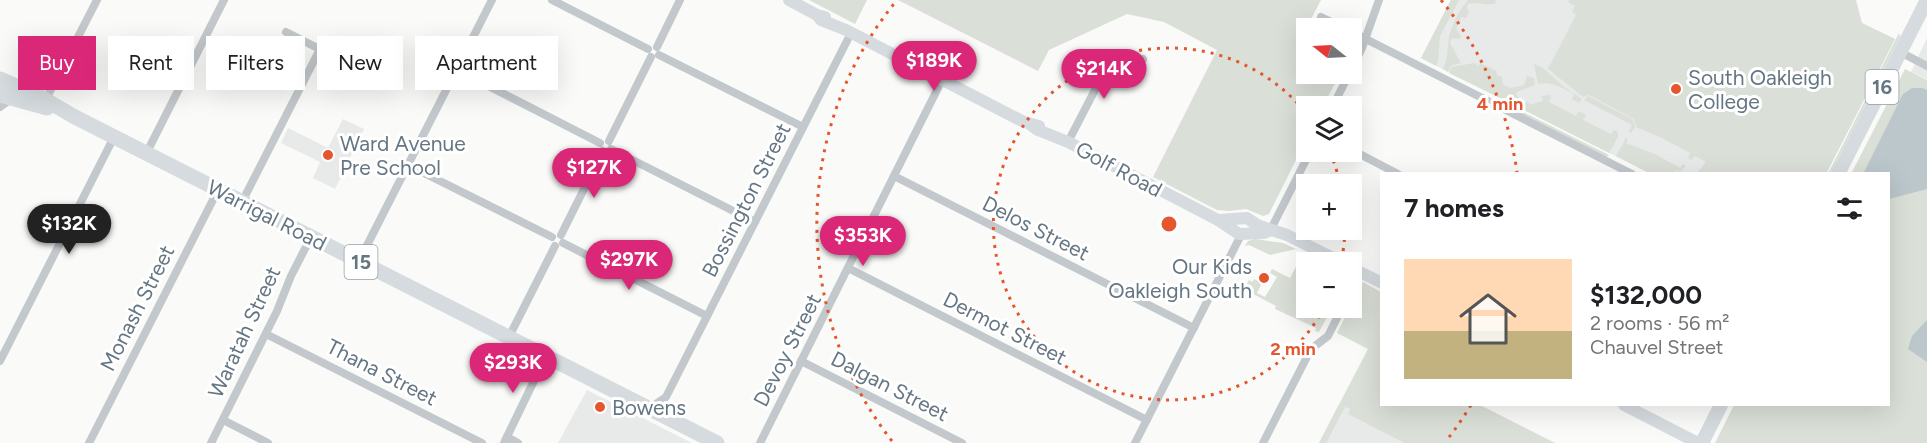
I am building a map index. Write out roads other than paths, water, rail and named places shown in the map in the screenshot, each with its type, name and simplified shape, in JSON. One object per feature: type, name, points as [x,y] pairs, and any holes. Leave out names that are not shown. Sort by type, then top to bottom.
[{"type":"highway","name":"Warrigal Road","points":[[0,79],[717,443]]},
{"type":"highway","name":"Warrigal Road","points":[[6,96],[44,103]]},
{"type":"main road","name":"16","points":[[1839,172],[1926,0]]},
{"type":"main road","points":[[1700,443],[1720,406]]},
{"type":"street","points":[[44,103],[97,0]]},
{"type":"street","points":[[146,154],[224,0]]},
{"type":"street","points":[[552,0],[803,127]]},
{"type":"street","points":[[509,337],[680,0]]},
{"type":"street","name":"Golf Road","points":[[789,0],[842,25],[848,32],[1031,125],[1046,129],[1052,135],[1218,220],[1243,228]]},
{"type":"street","points":[[1362,46],[1379,0]]},
{"type":"street","points":[[472,36],[488,1]]},
{"type":"street","points":[[286,32],[317,48]]},
{"type":"street","name":"Bossington Street","points":[[650,408],[666,397],[803,127],[848,32]]},
{"type":"street","points":[[1362,37],[1628,172]]},
{"type":"street","points":[[1900,52],[1927,66]]},
{"type":"street","points":[[242,202],[317,55]]},
{"type":"street","points":[[1068,142],[1098,84],[1107,75],[1143,59]]},
{"type":"street","name":"Devoy Street","points":[[760,443],[942,80]]},
{"type":"street","points":[[359,261],[447,90]]},
{"type":"street","points":[[496,90],[755,222]]},
{"type":"street","points":[[0,107],[6,96]]},
{"type":"street","points":[[0,362],[114,137]]},
{"type":"street","points":[[1362,155],[1394,172]]},
{"type":"street","points":[[1270,231],[1305,162]]},
{"type":"street","points":[[408,165],[707,316]]},
{"type":"street","name":"Delos Street","points":[[894,176],[1194,328]]},
{"type":"street","name":"Monash Street","points":[[89,443],[218,190]]},
{"type":"street","points":[[1135,443],[1243,228],[1264,233],[1270,231],[1294,239],[1321,252]]},
{"type":"street","name":"Waratah Street","points":[[211,443],[266,334],[311,237]]},
{"type":"street","name":"Dermot Street","points":[[848,268],[1146,420]]},
{"type":"street","points":[[1362,273],[1380,282]]},
{"type":"street","points":[[1263,443],[1311,349],[1328,336],[1337,318]]},
{"type":"street","name":"Thana Street","points":[[266,334],[482,443]]},
{"type":"street","points":[[518,443],[505,440],[546,356]]},
{"type":"street","name":"Dalgan Street","points":[[801,361],[963,443]]},
{"type":"street","points":[[1626,406],[1700,443]]},
{"type":"street","points":[[222,420],[268,443]]},
{"type":"place","name":"South Oakleigh College","points":[[1676,89]]},
{"type":"place","name":"Ward Avenue Pre School","points":[[328,155]]},
{"type":"place","name":"Our Kids Oakleigh South","points":[[1264,278]]},
{"type":"place","name":"Bowens","points":[[600,407]]}]
